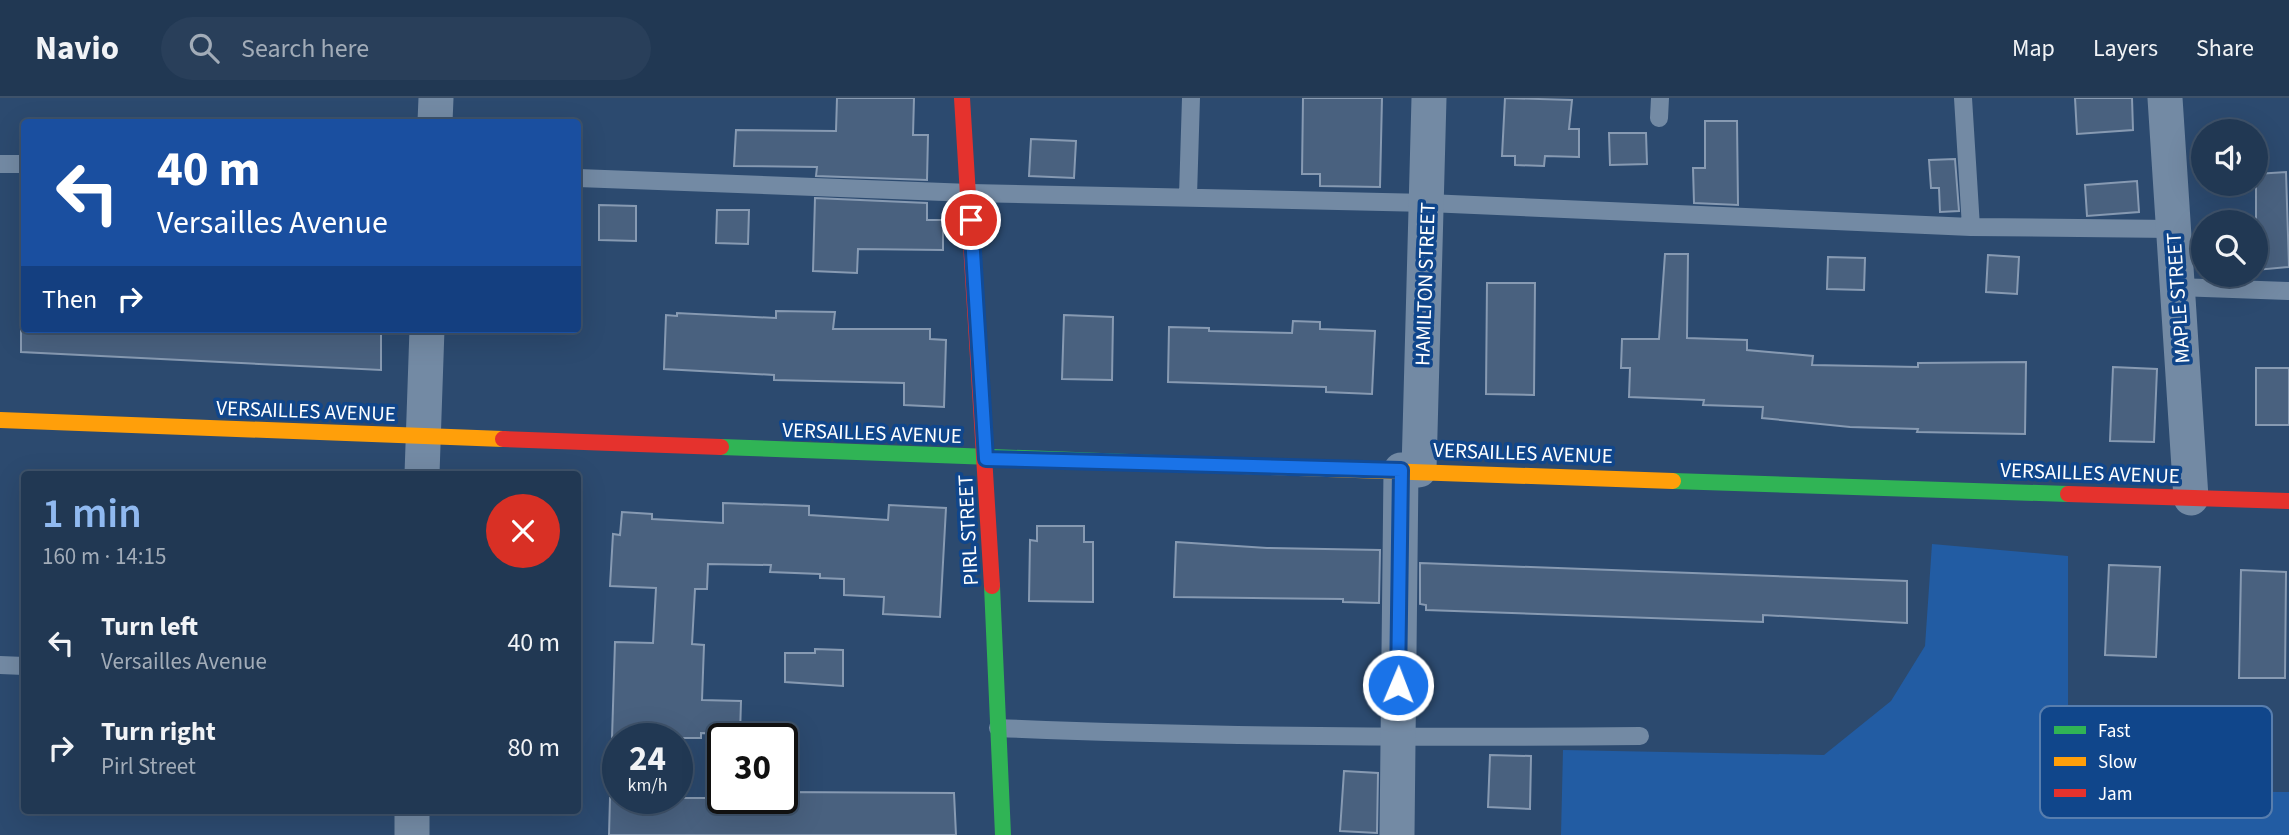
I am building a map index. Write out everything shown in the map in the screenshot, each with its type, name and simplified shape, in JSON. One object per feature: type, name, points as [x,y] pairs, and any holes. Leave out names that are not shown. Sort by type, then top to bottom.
[{"type":"street","points":[[435,119],[436,98]]},
{"type":"street","name":"PIRL STREET","points":[[962,98],[986,459],[1003,835]]},
{"type":"street","name":"HAMILTON STREET","points":[[1397,835],[1398,739],[1410,470],[1429,203],[1429,98]]},
{"type":"street","name":"MAPLE STREET","points":[[2165,98],[2191,498]]},
{"type":"street","points":[[422,471],[427,333]]},
{"type":"street","name":"VERSAILLES AVENUE","points":[[0,420],[986,459],[1410,470],[2289,501]]},
{"type":"street","points":[[412,814],[412,835]]},
{"type":"lane","points":[[1188,196],[1191,98]]},
{"type":"lane","points":[[1659,118],[1660,98]]},
{"type":"lane","points":[[1963,98],[1970,227]]},
{"type":"lane","points":[[0,163],[21,164]]},
{"type":"lane","points":[[581,178],[970,194],[1188,196],[1429,203],[1970,227],[2173,229]]},
{"type":"lane","points":[[2177,287],[2289,291]]},
{"type":"lane","points":[[0,665],[21,666]]},
{"type":"lane","points":[[998,728],[1194,737],[1398,739],[1640,736]]},
{"type":"shaded area","points":[[1932,544],[2068,556],[2068,706],[2040,706],[2040,818],[2272,818],[2272,792],[2289,792],[2289,835],[1561,835],[1563,750],[1824,755],[1891,701],[1925,646]]},
{"type":"building","points":[[837,98],[914,98],[913,135],[928,135],[927,180],[816,176],[817,167],[734,166],[736,130],[836,131]]},
{"type":"building","points":[[1303,98],[1382,98],[1380,187],[1320,186],[1320,174],[1302,174]]},
{"type":"building","points":[[1505,98],[1572,100],[1569,129],[1579,129],[1579,157],[1545,156],[1544,166],[1515,165],[1515,156],[1502,156]]},
{"type":"building","points":[[2075,98],[2132,98],[2133,130],[2077,134]]},
{"type":"building","points":[[1705,121],[1737,121],[1738,205],[1694,203],[1693,168],[1705,168]]},
{"type":"building","points":[[1609,133],[1646,133],[1647,164],[1610,165]]},
{"type":"building","points":[[1031,139],[1076,141],[1074,178],[1029,176]]},
{"type":"building","points":[[1955,159],[1959,211],[1940,212],[1939,188],[1931,188],[1929,160]]},
{"type":"building","points":[[2286,172],[2289,267],[2268,269],[2268,210],[2256,210],[2256,196],[2268,196],[2268,173]]},
{"type":"building","points":[[2137,181],[2139,212],[2087,216],[2085,185]]},
{"type":"building","points":[[815,198],[927,203],[927,220],[943,220],[943,250],[858,249],[857,273],[813,271]]},
{"type":"building","points":[[599,205],[636,206],[636,241],[599,240]]},
{"type":"building","points":[[717,210],[749,210],[748,244],[716,243]]},
{"type":"building","points":[[1665,254],[1688,254],[1687,338],[1747,340],[1747,350],[1813,356],[1812,365],[1918,367],[1918,363],[2026,362],[2025,434],[1917,432],[1918,429],[1850,427],[1762,418],[1763,407],[1703,405],[1704,400],[1629,397],[1630,368],[1621,368],[1622,339],[1659,339]]},
{"type":"building","points":[[1988,255],[2019,257],[2017,294],[1986,292]]},
{"type":"building","points":[[1828,257],[1865,258],[1864,290],[1827,289]]},
{"type":"building","points":[[1487,283],[1535,283],[1534,395],[1486,394]]},
{"type":"building","points":[[776,311],[835,312],[833,329],[930,329],[930,339],[946,340],[944,407],[904,405],[904,383],[774,380],[774,375],[664,369],[666,315],[677,316],[677,313],[776,318]]},
{"type":"building","points":[[1064,315],[1113,317],[1112,380],[1062,379]]},
{"type":"building","points":[[1293,321],[1320,322],[1320,329],[1375,331],[1372,394],[1326,392],[1326,387],[1168,382],[1169,327],[1292,333]]},
{"type":"building","points":[[21,333],[381,333],[381,370],[21,352]]},
{"type":"building","points":[[2113,367],[2157,369],[2154,442],[2110,441]]},
{"type":"building","points":[[2256,368],[2289,368],[2289,425],[2256,425]]},
{"type":"building","points":[[723,503],[809,506],[809,515],[888,520],[889,505],[946,508],[940,617],[883,614],[884,597],[844,595],[844,579],[820,578],[820,574],[770,572],[771,565],[708,564],[707,589],[695,589],[692,644],[704,645],[702,700],[741,701],[740,723],[707,723],[707,733],[701,733],[701,738],[693,738],[693,723],[612,723],[615,642],[653,643],[656,588],[610,586],[613,534],[620,535],[622,512],[652,514],[652,519],[723,523]]},
{"type":"building","points":[[1037,526],[1084,526],[1084,542],[1093,542],[1093,602],[1029,601],[1030,540],[1037,541]]},
{"type":"building","points":[[1176,542],[1267,548],[1380,550],[1379,603],[1343,602],[1343,599],[1174,597]]},
{"type":"building","points":[[1420,563],[1907,581],[1907,623],[1763,615],[1763,622],[1426,610],[1426,605],[1420,604]]},
{"type":"building","points":[[2109,565],[2160,567],[2156,657],[2105,655]]},
{"type":"building","points":[[2241,570],[2286,572],[2285,678],[2239,678]]},
{"type":"building","points":[[815,649],[843,650],[843,686],[785,682],[785,653],[815,653]]},
{"type":"building","points":[[1490,755],[1531,756],[1530,809],[1488,807]]},
{"type":"building","points":[[1344,771],[1378,773],[1377,833],[1340,831]]},
{"type":"building","points":[[798,792],[954,793],[956,835],[609,835],[610,814],[693,814],[693,798],[707,798],[707,814],[798,814]]},
{"type":"traffic: fast","points":[[721,447],[1182,464]]},
{"type":"traffic: fast","points":[[1673,481],[2068,494]]},
{"type":"traffic: fast","points":[[992,586],[1003,835]]},
{"type":"traffic: slow","points":[[0,420],[503,439]]},
{"type":"traffic: slow","points":[[1182,464],[1673,481]]},
{"type":"traffic: jam","points":[[962,98],[992,586]]},
{"type":"traffic: jam","points":[[503,439],[721,447]]},
{"type":"traffic: jam","points":[[2068,494],[2289,501]]},
{"type":"route","points":[[971,220],[986,459],[1401,470],[1398,685]]}]
